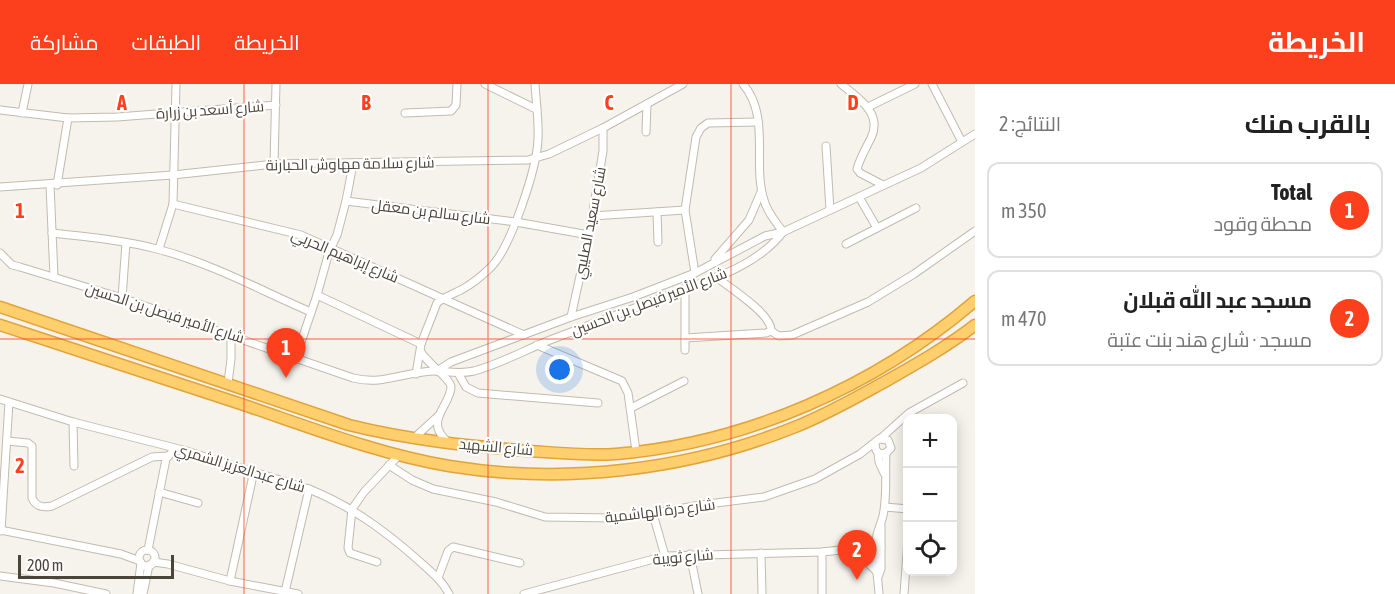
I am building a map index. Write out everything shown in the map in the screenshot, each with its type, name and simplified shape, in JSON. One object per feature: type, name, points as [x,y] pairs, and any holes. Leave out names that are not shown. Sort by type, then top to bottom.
[{"type":"highway","name":"شارع الشهيد","points":[[0,307],[350,425],[413,439],[577,455],[598,455],[683,444],[744,428],[787,413],[828,396],[886,365],[939,332],[975,301]]},
{"type":"highway","name":"شارع الشهيد","points":[[0,325],[293,423],[399,455],[466,468],[541,473],[640,468],[687,459],[763,438],[836,409],[915,364],[975,325]]},
{"type":"street","points":[[22,113],[28,84]]},
{"type":"street","points":[[159,249],[174,204],[176,84]]},
{"type":"street","points":[[274,164],[276,84]]},
{"type":"street","points":[[405,113],[451,111],[456,105],[457,84]]},
{"type":"street","points":[[485,84],[536,109]]},
{"type":"street","points":[[416,374],[421,344],[434,310],[443,298],[469,285],[494,264],[513,232],[536,159],[538,140],[535,84]]},
{"type":"street","points":[[660,96],[667,84]]},
{"type":"street","name":"شارع سلامة مهاوش الحبارنة","points":[[0,187],[173,175],[274,164],[536,159],[603,128],[683,84]]},
{"type":"street","points":[[743,84],[755,103],[762,190],[766,207],[783,232]]},
{"type":"street","points":[[841,84],[868,107],[874,116],[874,133],[857,169],[882,185]]},
{"type":"street","points":[[868,107],[915,84]]},
{"type":"street","points":[[932,84],[962,142]]},
{"type":"street","points":[[646,132],[647,104]]},
{"type":"street","name":"شارع أسعد بن زرارة","points":[[0,110],[68,118],[175,114],[276,105]]},
{"type":"street","points":[[54,276],[53,185],[68,118]]},
{"type":"street","points":[[695,273],[685,210],[696,137],[701,128],[708,123],[758,122]]},
{"type":"street","name":"شارع سعيد الصليبي","points":[[571,317],[589,235],[603,151],[603,128]]},
{"type":"street","name":"شارع الأمير فيصل بن الحسين","points":[[437,371],[451,362],[695,273],[765,236],[783,232],[921,168],[975,134]]},
{"type":"street","points":[[826,146],[830,210]]},
{"type":"street","points":[[296,357],[330,247],[337,235],[352,164]]},
{"type":"street","points":[[711,263],[749,220],[762,190]]},
{"type":"street","points":[[859,197],[878,228]]},
{"type":"street","name":"شارع سالم بن معقل","points":[[346,201],[516,222],[589,235]]},
{"type":"street","name":"شارع إبراهيم الحربي","points":[[174,204],[302,235],[524,336]]},
{"type":"street","points":[[846,244],[916,208]]},
{"type":"street","points":[[592,216],[685,210]]},
{"type":"street","points":[[657,212],[658,242]]},
{"type":"street","points":[[771,331],[779,336],[792,335],[868,302],[914,274],[975,231]]},
{"type":"street","name":"شارع الأمير فيصل بن الحسين","points":[[0,253],[12,265],[122,298],[361,380],[379,381],[437,371],[459,373],[481,369],[537,345],[716,277],[749,261],[770,246],[783,232]]},
{"type":"street","points":[[52,233],[159,249],[211,267],[311,312]]},
{"type":"street","points":[[122,298],[126,243]]},
{"type":"street","points":[[716,277],[766,317],[772,326],[771,331]]},
{"type":"street","points":[[685,288],[685,350]]},
{"type":"street","points":[[317,295],[421,344]]},
{"type":"street","points":[[685,338],[771,331]]},
{"type":"street","points":[[228,383],[231,335]]},
{"type":"street","points":[[537,345],[620,379],[627,388],[636,451]]},
{"type":"street","points":[[421,352],[437,371],[447,378],[451,387],[438,421],[440,433],[449,443]]},
{"type":"street","points":[[459,373],[466,387],[478,393],[598,402]]},
{"type":"street","points":[[631,408],[684,381]]},
{"type":"street","name":"شارع درة الهاشمية","points":[[389,465],[412,480],[433,489],[496,502],[545,517],[614,518],[653,514],[764,497],[807,483],[877,447],[909,413],[963,383]]},
{"type":"street","name":"شارع عبدالعزيز الشمري","points":[[0,399],[74,422],[183,450],[309,489],[352,509],[388,534],[438,578],[448,594]]},
{"type":"street","points":[[9,402],[1,530],[146,558],[230,581],[298,594]]},
{"type":"street","points":[[413,439],[440,414]]},
{"type":"street","points":[[74,422],[74,466]]},
{"type":"street","points":[[877,573],[880,572],[877,534],[885,507],[886,453],[891,446],[899,422]]},
{"type":"street","points":[[877,447],[886,439],[891,446]]},
{"type":"street","points":[[7,441],[32,446],[32,498],[37,505],[44,507],[52,506],[152,457],[168,456]]},
{"type":"street","points":[[877,447],[886,453]]},
{"type":"street","points":[[877,447],[879,462],[885,475]]},
{"type":"street","points":[[137,594],[164,464],[172,452],[183,450]]},
{"type":"street","points":[[377,562],[350,553],[348,548],[352,509],[364,492],[399,455]]},
{"type":"street","points":[[230,581],[254,471]]},
{"type":"street","points":[[285,592],[309,489]]},
{"type":"street","points":[[159,492],[198,502]]},
{"type":"street","points":[[885,507],[903,509]]},
{"type":"street","points":[[653,514],[665,556]]},
{"type":"street","points":[[438,578],[448,551],[453,547],[520,563]]},
{"type":"street","name":"شارع ثويبة","points":[[524,594],[665,556],[822,552],[852,547],[878,550]]},
{"type":"street","name":"شارع ثويبة","points":[[847,549],[857,552],[878,550]]},
{"type":"street","points":[[822,552],[822,594]]},
{"type":"street","points":[[857,552],[877,573],[879,594]]},
{"type":"street","points":[[690,554],[698,594]]},
{"type":"street","points":[[761,554],[762,594]]},
{"type":"street","points":[[143,594],[146,558]]},
{"type":"street","points":[[904,594],[905,576]]},
{"type":"street","points":[[0,577],[106,594]]},
{"type":"place","name":"Total","points":[[286,378]]},
{"type":"place","name":"مسجد عبد الله قبلان","points":[[857,580]]}]
